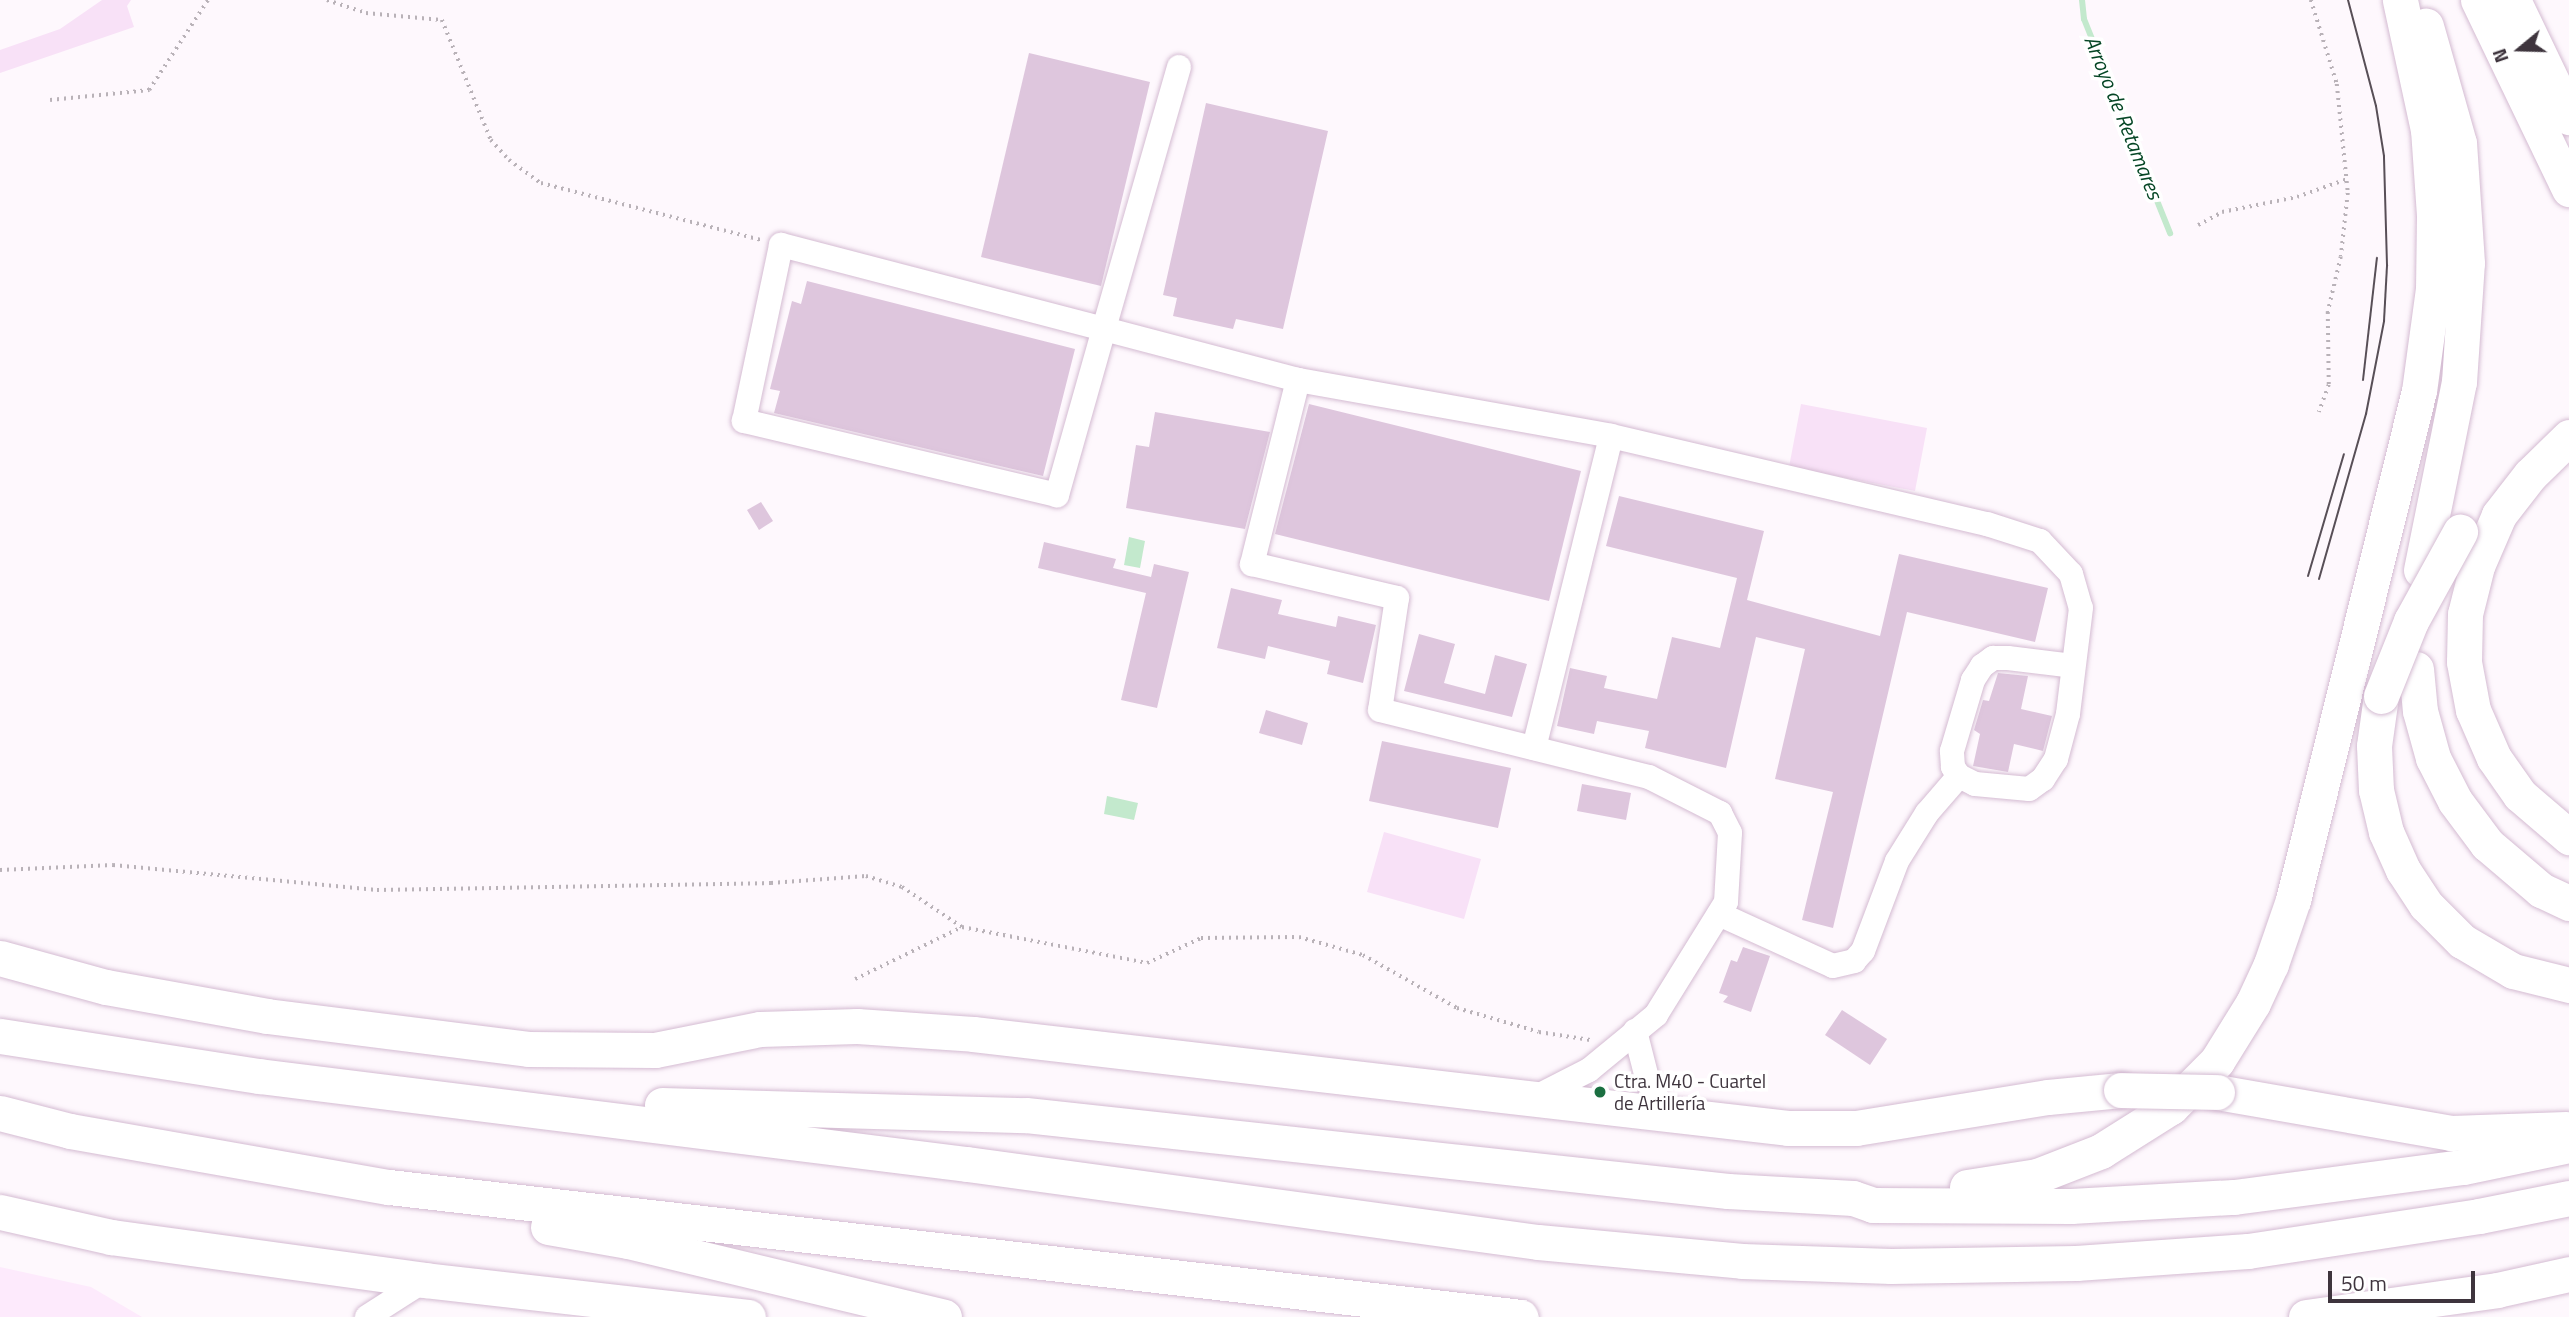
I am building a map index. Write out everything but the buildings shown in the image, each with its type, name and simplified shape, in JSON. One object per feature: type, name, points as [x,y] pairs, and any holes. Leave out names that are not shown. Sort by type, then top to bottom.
[{"type":"highway","points":[[1853,1198],[1873,1188],[1980,1187],[2037,1176],[2101,1151],[2171,1107],[2217,1061],[2253,1003],[2272,964],[2310,835],[2421,378],[2433,289],[2434,215],[2428,130],[2400,0]]},
{"type":"highway","points":[[2416,0],[2444,79],[2459,143],[2467,262],[2459,382],[2421,569]]},
{"type":"highway","points":[[2478,0],[2569,190]]},
{"type":"highway","points":[[2513,0],[2569,117]]},
{"type":"highway","points":[[2563,442],[2519,460],[2460,531],[2411,621],[2381,696],[2374,746],[2376,790],[2386,832],[2403,870],[2426,905],[2462,941],[2513,971],[2569,985]]},
{"type":"highway","points":[[2563,442],[2499,514],[2477,566],[2465,614],[2464,662],[2473,710],[2494,758],[2520,796],[2569,837]]},
{"type":"highway","points":[[2416,668],[2420,711],[2433,758],[2455,801],[2487,844],[2541,890],[2569,903]]},
{"type":"highway","points":[[0,958],[106,987],[267,1016],[528,1049],[655,1050],[760,1029],[857,1026],[973,1034],[1788,1128],[1856,1128],[2048,1097],[2121,1090],[2217,1092],[2451,1133],[2569,1128]]},
{"type":"highway","points":[[0,1036],[410,1095],[1538,1242],[1742,1261],[1904,1266],[2076,1263],[2234,1252],[2479,1216],[2569,1198]]},
{"type":"highway","points":[[410,1095],[1026,1115],[1728,1191],[1853,1198],[1872,1205],[2071,1206],[2234,1197],[2463,1167],[2569,1144]]},
{"type":"highway","points":[[0,1113],[70,1131],[389,1187],[1521,1317]]},
{"type":"highway","points":[[389,1187],[460,1212],[628,1241],[944,1317]]},
{"type":"highway","points":[[0,1212],[111,1237],[425,1280],[748,1317]]},
{"type":"highway","points":[[2306,1317],[2497,1290],[2569,1275]]},
{"type":"street","points":[[1179,67],[1104,329],[1057,495],[744,421],[781,245],[1104,329],[1298,380],[1611,436],[1987,524],[2040,541],[2059,557],[2076,586],[2081,608],[2073,666],[2056,759],[2043,779],[2029,789],[2009,790],[1959,776],[1953,767],[1952,751],[1973,680],[1982,666],[2000,658],[2073,666]]},
{"type":"street","points":[[1298,380],[1252,564],[1397,598],[1380,710],[1649,776],[1720,813],[1730,833],[1726,902],[1656,1015],[1589,1070],[1531,1100]]},
{"type":"street","points":[[1534,748],[1611,436]]},
{"type":"street","points":[[1719,914],[1833,966],[1854,961],[1863,951],[1897,861],[1927,813],[1959,776]]},
{"type":"street","points":[[1628,1038],[1647,1082],[1666,1114]]},
{"type":"street","points":[[368,1317],[425,1280]]},
{"type":"path","points":[[50,100],[149,90],[208,0]]},
{"type":"path","points":[[327,0],[366,13],[442,20],[491,140],[509,160],[541,183],[781,245]]},
{"type":"path","points":[[2311,0],[2337,84],[2347,179],[2341,257],[2328,312],[2329,385],[2319,412]]},
{"type":"path","points":[[2198,226],[2222,212],[2297,197],[2347,179]]},
{"type":"path","points":[[0,870],[113,865],[377,890],[771,883],[866,876],[902,887],[961,927],[1147,963],[1201,937],[1299,937],[1363,955],[1457,1008],[1539,1032],[1628,1038]]},
{"type":"path","points":[[855,979],[961,927]]},
{"type":"shaded area","points":[[102,0],[131,0],[127,6],[134,27],[0,73],[0,50],[60,29]]},
{"type":"shaded area","points":[[1801,404],[1927,428],[1915,491],[1789,467]]},
{"type":"shaded area","points":[[1129,537],[1145,541],[1140,568],[1124,565]]},
{"type":"shaded area","points":[[1107,796],[1138,803],[1134,820],[1104,814]]},
{"type":"shaded area","points":[[1384,832],[1481,859],[1464,919],[1367,892]]},
{"type":"shaded area","points":[[0,1267],[91,1287],[142,1317],[0,1317]]},
{"type":"waterway","name":"Arroyo de Retamares","points":[[2082,0],[2084,19],[2170,233]]},
{"type":"tram line","points":[[2319,579],[2366,414],[2384,321],[2387,265],[2384,156],[2376,106],[2348,0]]},
{"type":"tram line","points":[[2363,380],[2377,258]]},
{"type":"tram line","points":[[2308,576],[2344,454]]},
{"type":"place","name":"Ctra. M40 - Cuartel de Artillería","points":[[1600,1092]]}]
